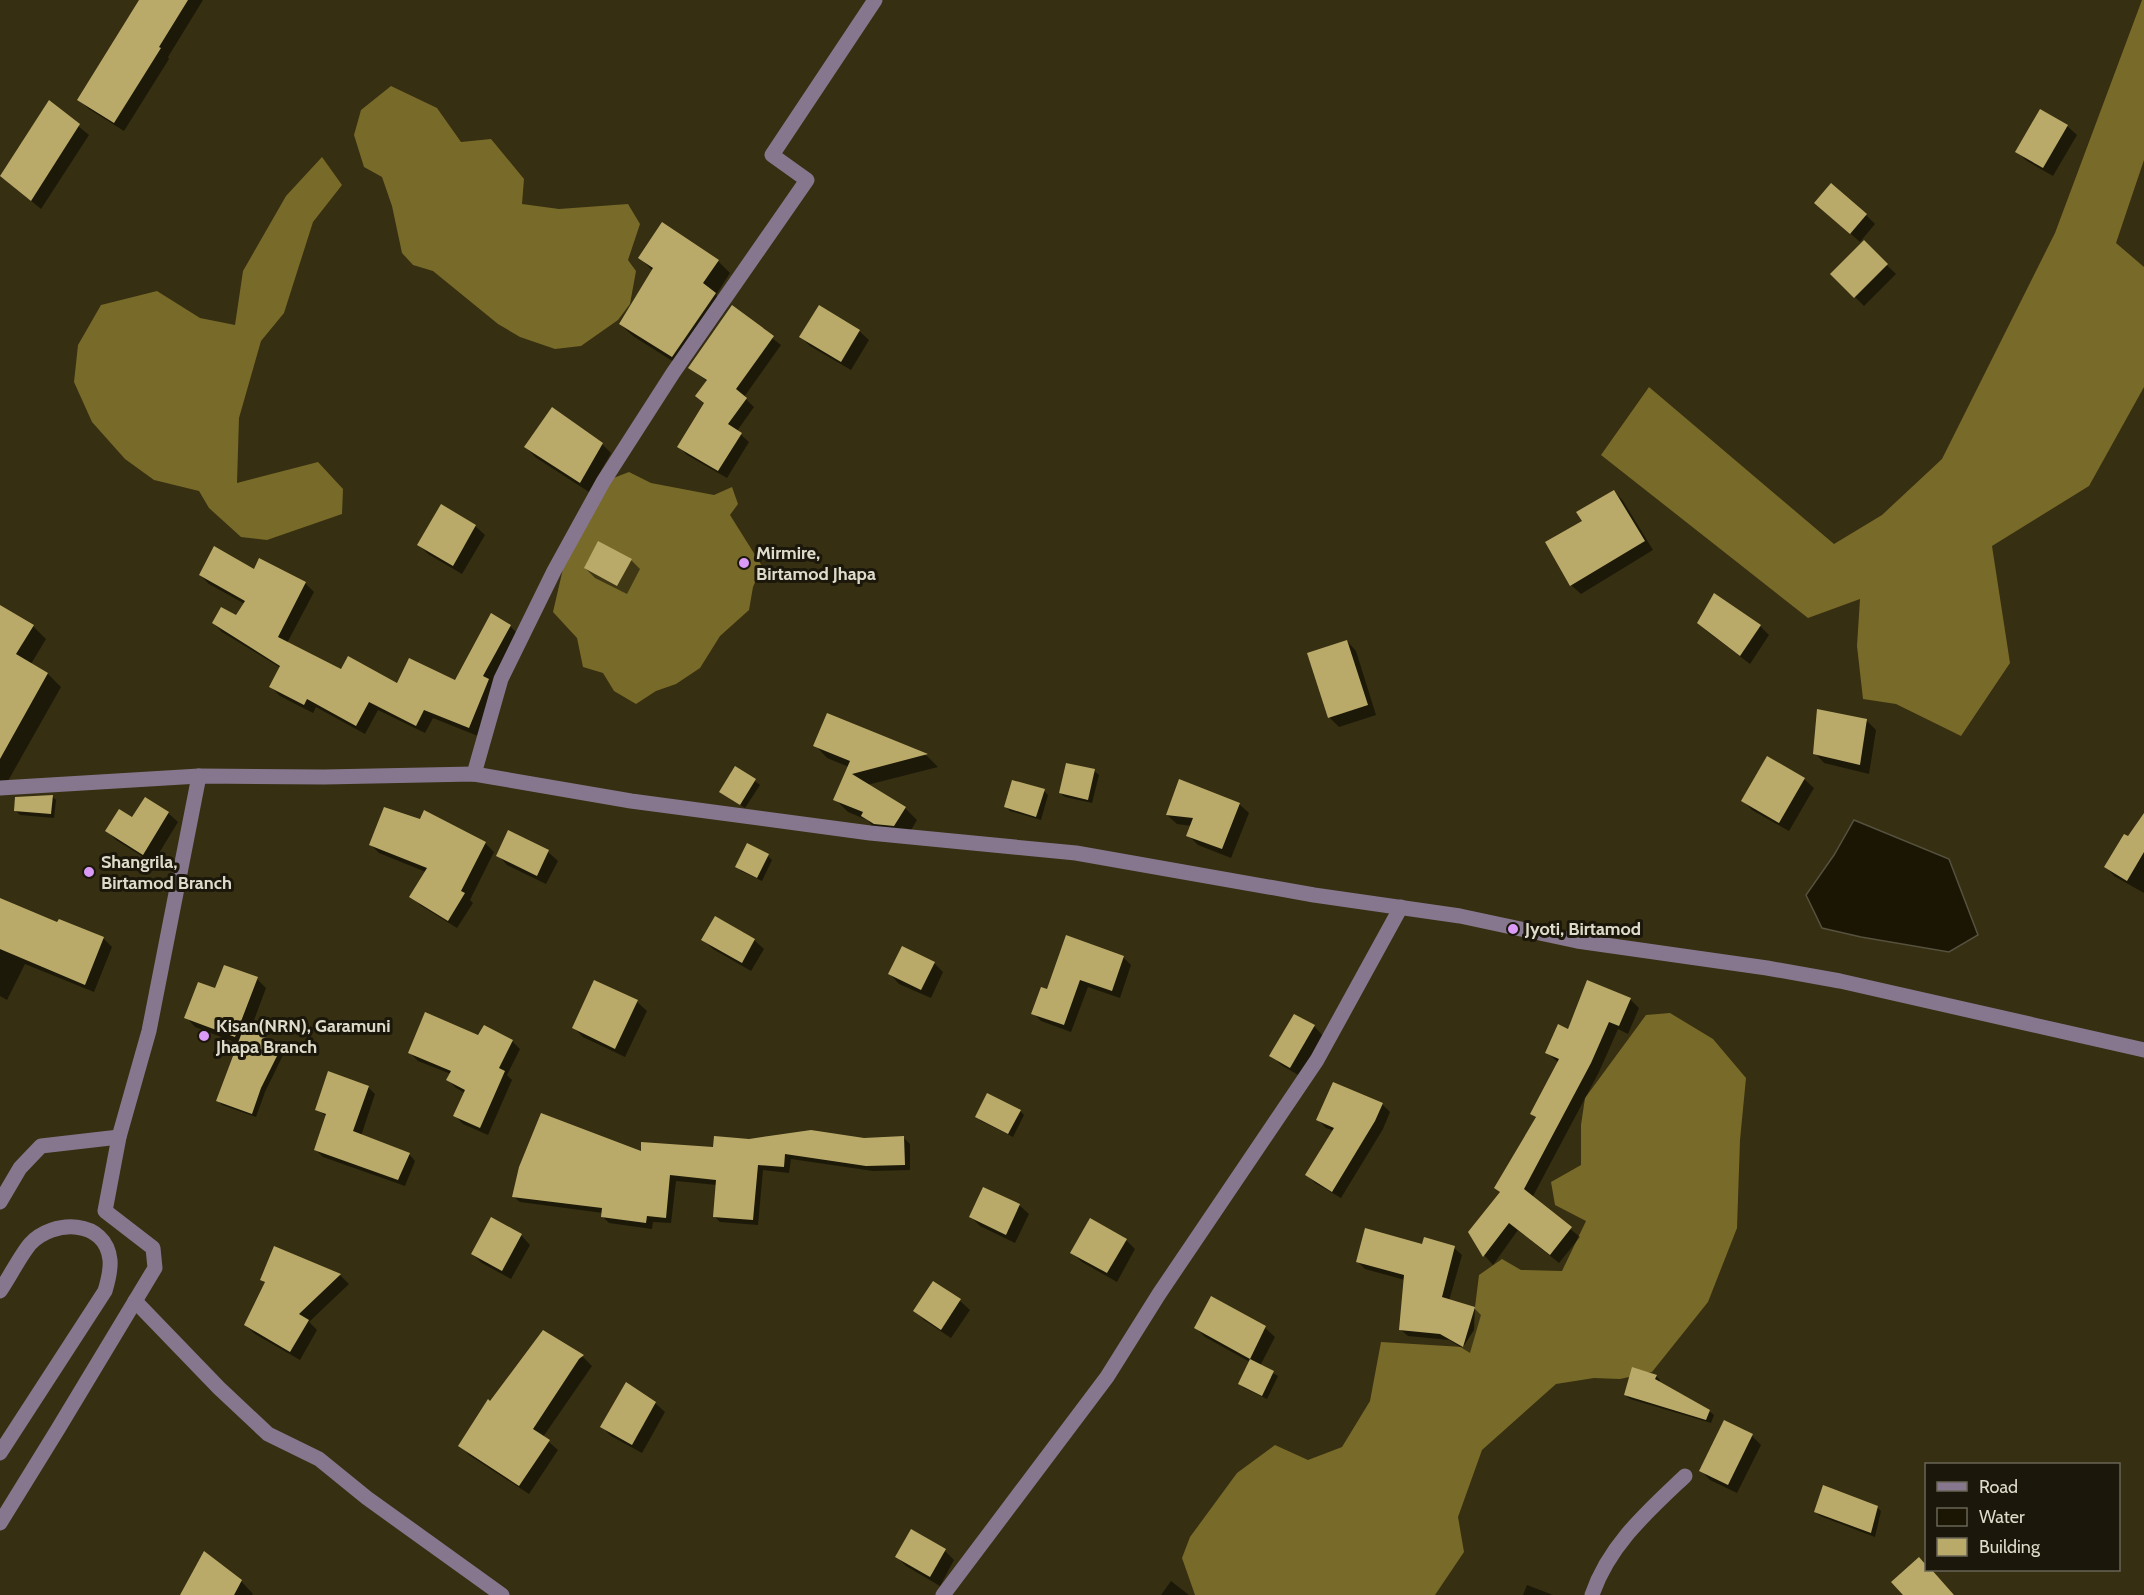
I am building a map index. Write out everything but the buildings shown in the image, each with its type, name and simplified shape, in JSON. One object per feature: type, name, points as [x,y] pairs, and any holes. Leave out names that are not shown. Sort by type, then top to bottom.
[{"type":"street","points":[[474,774],[501,680],[554,571],[603,482],[673,373],[807,180],[772,155],[875,0]]},
{"type":"street","points":[[0,788],[199,776],[324,777],[474,774],[631,801],[870,833],[1076,853],[1314,895],[1460,916],[1577,941],[1767,968],[1840,981],[2144,1050]]},
{"type":"street","points":[[0,1523],[155,1268],[153,1248],[105,1211],[118,1137],[149,1031],[199,776]]},
{"type":"street","points":[[943,1595],[1107,1377],[1159,1294],[1317,1060],[1401,908]]},
{"type":"street","points":[[0,1202],[20,1168],[41,1146],[118,1137]]},
{"type":"street","points":[[0,1291],[30,1244],[53,1230],[76,1226],[85,1228],[104,1243],[110,1258],[105,1291],[0,1453]]},
{"type":"street","points":[[135,1300],[219,1388],[268,1434],[319,1459],[367,1498],[502,1595]]},
{"type":"street","points":[[1592,1595],[1599,1573],[1638,1520],[1685,1476]]},
{"type":"shaded area","points":[[2142,0],[2144,0],[2144,160],[2116,243],[2144,267],[2144,387],[2089,486],[1992,546],[2010,663],[1961,736],[1896,704],[1863,699],[1857,646],[1860,599],[1808,618],[1601,455],[1649,387],[1834,544],[1882,515],[1942,459],[2055,233]]},
{"type":"shaded area","points":[[391,86],[437,108],[461,142],[491,139],[524,179],[522,204],[559,209],[628,204],[640,224],[628,260],[636,271],[630,304],[618,320],[581,346],[555,349],[520,337],[498,324],[433,271],[413,265],[402,253],[392,206],[382,177],[364,167],[354,135],[361,110]]},
{"type":"shaded area","points":[[322,157],[342,185],[313,222],[284,313],[261,341],[239,418],[237,483],[318,462],[343,489],[342,514],[267,540],[241,537],[209,508],[199,491],[154,480],[125,459],[92,422],[74,382],[78,345],[101,305],[157,291],[200,318],[235,325],[243,271],[286,196]]},
{"type":"shaded area","points":[[629,472],[651,483],[714,495],[732,487],[738,504],[730,515],[762,566],[753,587],[749,610],[720,636],[700,668],[676,684],[656,691],[636,704],[614,691],[603,673],[583,667],[577,638],[553,612],[568,547],[603,482]]},
{"type":"shaded area","points":[[1670,1013],[1713,1039],[1746,1078],[1740,1140],[1737,1228],[1708,1302],[1652,1372],[1620,1379],[1594,1378],[1556,1384],[1482,1450],[1458,1517],[1464,1552],[1435,1595],[1195,1595],[1182,1558],[1190,1537],[1237,1473],[1275,1445],[1308,1460],[1342,1447],[1370,1401],[1381,1342],[1463,1347],[1474,1330],[1479,1275],[1502,1259],[1521,1270],[1562,1271],[1586,1221],[1555,1205],[1551,1182],[1581,1165],[1581,1125],[1585,1098],[1646,1015]]},
{"type":"water","points":[[1854,820],[1949,859],[1978,935],[1949,952],[1822,928],[1806,895],[1834,855]]},
{"type":"place","name":"Mirmire, Birtamod Jhapa","points":[[744,563]]},
{"type":"place","name":"Shangrila, Birtamod Branch","points":[[89,872]]},
{"type":"place","name":"Jyoti, Birtamod","points":[[1513,929]]},
{"type":"place","name":"Kisan(NRN), Garamuni Jhapa Branch","points":[[204,1036]]}]
